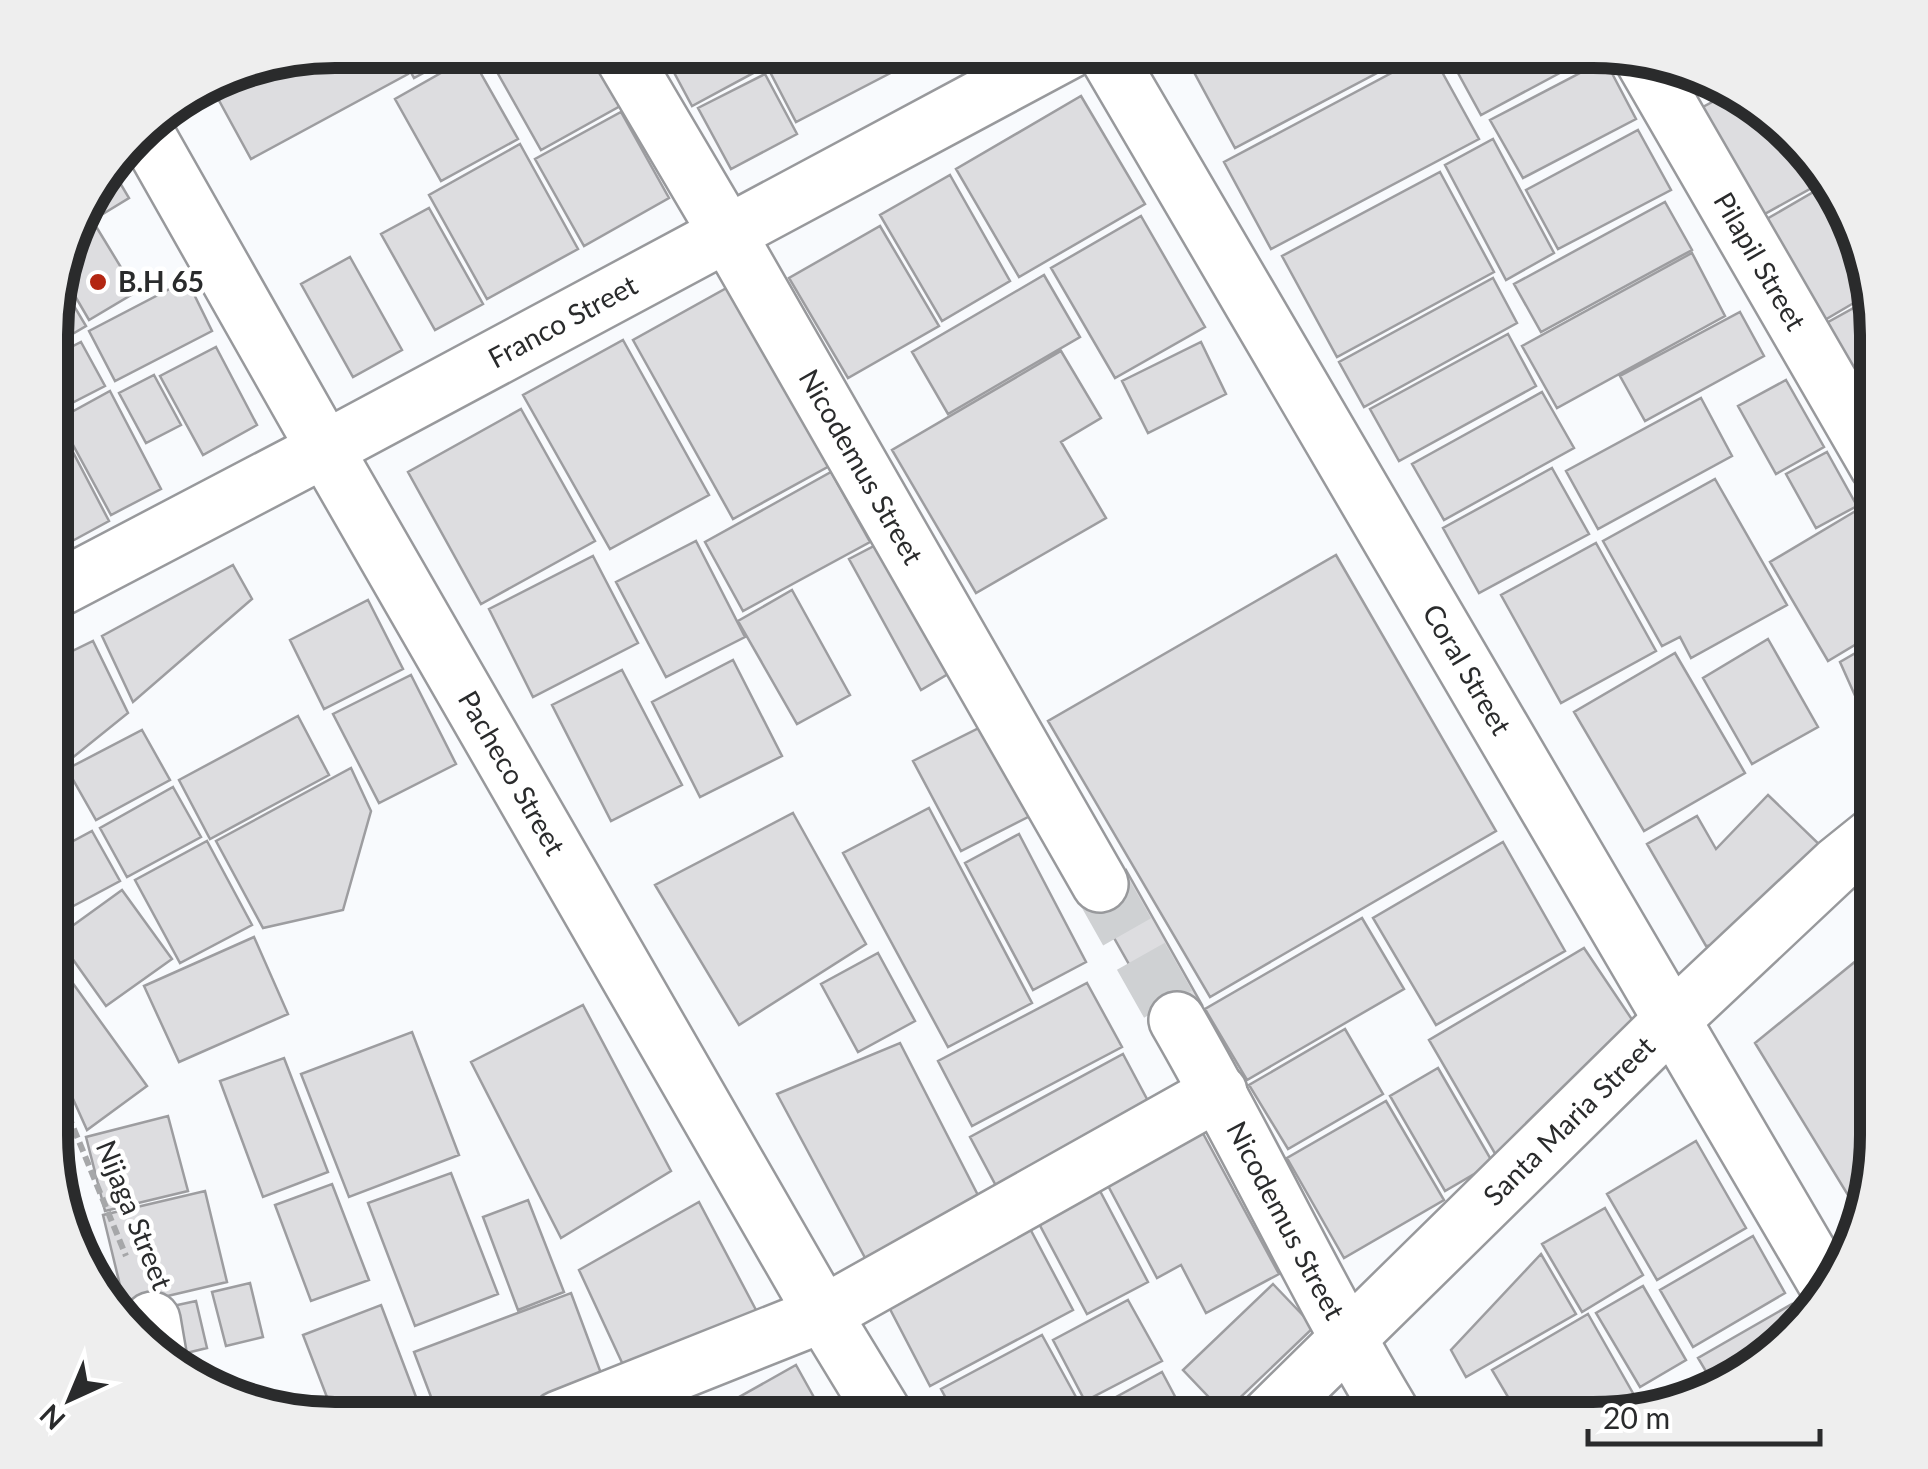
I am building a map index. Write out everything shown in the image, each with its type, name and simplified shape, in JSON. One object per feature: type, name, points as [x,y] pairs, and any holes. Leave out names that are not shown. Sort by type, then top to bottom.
[{"type":"street","name":"Nicodemus Street","points":[[630,68],[1100,884]]},
{"type":"street","name":"Franco Street","points":[[68,584],[1036,68]]},
{"type":"street","name":"Coral Street","points":[[1115,68],[1821,1274]]},
{"type":"street","name":"Pilapil Street","points":[[1652,75],[1860,435]]},
{"type":"street","name":"Pacheco Street","points":[[151,141],[876,1401]]},
{"type":"street","name":"Santa Maria Street","points":[[1284,1402],[1672,1019],[1860,846]]},
{"type":"street","name":"Nicodemus Street","points":[[1177,1020],[1219,1092],[1347,1340],[1385,1402]]},
{"type":"street","points":[[601,1401],[823,1314],[1219,1092]]},
{"type":"path","name":"Nijaga Street","points":[[68,1115],[151,1328]]},
{"type":"building","points":[[405,68],[408,74],[251,159],[216,95],[265,77],[299,70]]},
{"type":"building","points":[[409,68],[433,68],[414,78]]},
{"type":"building","points":[[450,68],[478,68],[518,139],[441,181],[395,99]]},
{"type":"building","points":[[495,68],[601,68],[622,105],[541,150]]},
{"type":"building","points":[[672,68],[763,68],[692,106]]},
{"type":"building","points":[[768,68],[900,68],[796,122]]},
{"type":"building","points":[[1192,68],[1387,68],[1235,148]]},
{"type":"building","points":[[1401,68],[1440,68],[1479,139],[1271,249],[1224,162]]},
{"type":"building","points":[[1455,68],[1569,68],[1481,115]]},
{"type":"building","points":[[1590,68],[1609,68],[1636,119],[1523,178],[1490,120]]},
{"type":"building","points":[[765,74],[797,134],[731,169],[698,108]]},
{"type":"building","points":[[1081,96],[1145,204],[1019,277],[956,169]]},
{"type":"building","points":[[1718,99],[1727,103],[1770,134],[1815,186],[1761,216],[1701,108]]},
{"type":"building","points":[[621,112],[669,198],[584,246],[535,159]]},
{"type":"building","points":[[1638,130],[1671,190],[1558,249],[1526,190]]},
{"type":"building","points":[[1493,139],[1554,253],[1506,280],[1445,165]]},
{"type":"building","points":[[520,144],[578,249],[487,299],[429,195]]},
{"type":"building","points":[[1440,172],[1494,272],[1337,357],[1282,256]]},
{"type":"building","points":[[950,175],[1010,281],[942,321],[880,215]]},
{"type":"building","points":[[118,179],[129,198],[94,219]]},
{"type":"building","points":[[1817,190],[1840,232],[1858,300],[1823,321],[1765,220]]},
{"type":"building","points":[[1665,202],[1692,250],[1541,332],[1514,284]]},
{"type":"building","points":[[429,208],[483,304],[435,330],[381,234]]},
{"type":"building","points":[[1141,216],[1205,327],[1115,378],[1051,268]]},
{"type":"building","points":[[880,226],[939,326],[848,378],[789,278]]},
{"type":"building","name":"B.H 65","points":[[97,228],[136,292],[89,320],[72,290],[87,233]]},
{"type":"building","points":[[1692,253],[1725,316],[1557,408],[1522,346]]},
{"type":"building","points":[[350,257],[402,350],[353,377],[301,284]]},
{"type":"building","points":[[1044,275],[1080,337],[948,414],[912,352]]},
{"type":"building","points":[[1493,278],[1517,323],[1364,407],[1339,362]]},
{"type":"building","points":[[187,280],[212,331],[115,381],[89,331]]},
{"type":"building","points":[[732,285],[833,464],[733,519],[633,340]]},
{"type":"building","points":[[70,299],[86,326],[68,337]]},
{"type":"building","points":[[1858,305],[1860,395],[1821,326]]},
{"type":"building","points":[[1740,312],[1764,356],[1645,421],[1620,376]]},
{"type":"building","points":[[1508,334],[1536,386],[1399,461],[1370,409]]},
{"type":"building","points":[[623,340],[709,495],[610,549],[523,395]]},
{"type":"building","points":[[81,342],[105,386],[68,405],[68,349]]},
{"type":"building","points":[[1201,342],[1226,394],[1148,433],[1122,381]]},
{"type":"building","points":[[216,347],[257,425],[203,455],[160,376]]},
{"type":"building","points":[[1061,351],[1101,418],[1061,442],[1106,518],[976,593],[892,450]]},
{"type":"building","points":[[154,375],[181,425],[146,443],[119,393]]},
{"type":"building","points":[[1786,380],[1824,447],[1776,474],[1738,406]]},
{"type":"building","points":[[110,391],[161,489],[111,515],[68,436],[68,414]]},
{"type":"building","points":[[1542,392],[1574,448],[1444,520],[1412,464]]},
{"type":"building","points":[[1701,398],[1732,456],[1598,529],[1566,471]]},
{"type":"building","points":[[521,409],[595,541],[481,604],[408,472]]},
{"type":"building","points":[[68,443],[109,521],[68,543]]},
{"type":"building","points":[[1827,452],[1857,506],[1816,528],[1786,474]]},
{"type":"building","points":[[1552,468],[1589,534],[1479,593],[1443,528]]},
{"type":"building","points":[[831,472],[870,542],[743,611],[705,542]]},
{"type":"building","points":[[1715,479],[1787,605],[1691,658],[1680,637],[1662,646],[1603,541]]},
{"type":"building","points":[[1859,509],[1860,642],[1828,661],[1770,562]]},
{"type":"building","points":[[696,541],[745,637],[666,677],[616,582]]},
{"type":"building","points":[[1596,543],[1656,651],[1561,703],[1501,595]]},
{"type":"building","points":[[876,545],[948,674],[921,690],[849,559]]},
{"type":"building","points":[[1336,555],[1496,831],[1210,997],[1048,721]]},
{"type":"building","points":[[593,556],[638,643],[533,697],[489,609]]},
{"type":"building","points":[[233,565],[252,599],[133,702],[102,636]]},
{"type":"building","points":[[792,590],[850,695],[797,724],[738,621]]},
{"type":"building","points":[[368,600],[403,669],[324,709],[290,640]]},
{"type":"building","points":[[1768,639],[1818,727],[1752,764],[1703,678]]},
{"type":"building","points":[[93,641],[128,713],[68,761],[68,653]]},
{"type":"building","points":[[1860,650],[1860,707],[1840,662]]},
{"type":"building","points":[[1675,653],[1745,773],[1644,831],[1574,712]]},
{"type":"building","points":[[733,660],[782,756],[700,797],[652,702]]},
{"type":"building","points":[[622,670],[682,785],[611,821],[552,705]]},
{"type":"building","points":[[411,675],[456,764],[379,803],[333,714]]},
{"type":"building","points":[[298,716],[329,775],[210,839],[179,780]]},
{"type":"building","points":[[985,725],[1032,815],[961,851],[913,761]]},
{"type":"building","points":[[142,730],[170,780],[96,820],[68,768]]},
{"type":"building","points":[[351,768],[371,811],[343,910],[263,928],[216,841]]},
{"type":"building","points":[[173,787],[201,837],[127,877],[100,828]]},
{"type":"building","points":[[1768,795],[1822,847],[1727,944],[1706,946],[1647,844],[1697,816],[1716,849]]},
{"type":"building","points":[[929,808],[1032,1003],[948,1047],[843,853]]},
{"type":"building","points":[[793,813],[866,944],[739,1025],[655,885]]},
{"type":"building","points":[[92,831],[120,881],[68,909],[68,844]]},
{"type":"building","points":[[1019,834],[1086,962],[1033,990],[965,863]]},
{"type":"building","points":[[207,841],[252,925],[180,963],[135,880]]},
{"type":"building","points":[[1503,842],[1565,951],[1436,1025],[1373,918]]},
{"type":"building","points":[[1126,870],[1202,1005],[1164,1026],[1088,892]]},
{"type":"building","points":[[122,890],[172,959],[106,1006],[68,952],[68,929]]},
{"type":"building","points":[[1362,918],[1404,989],[1247,1080],[1205,1009]]},
{"type":"building","points":[[254,937],[288,1014],[179,1062],[144,986]]},
{"type":"building","points":[[1584,948],[1635,1024],[1497,1157],[1429,1040]]},
{"type":"building","points":[[878,953],[915,1021],[858,1052],[821,984]]},
{"type":"building","points":[[1860,958],[1860,1152],[1852,1201],[1755,1043]]},
{"type":"building","points":[[68,977],[147,1086],[87,1130],[68,1088]]},
{"type":"building","points":[[1087,983],[1122,1047],[972,1126],[938,1061]]},
{"type":"building","points":[[583,1005],[671,1171],[561,1238],[471,1062]]},
{"type":"building","points":[[1345,1029],[1383,1094],[1288,1149],[1249,1085]]},
{"type":"building","points":[[412,1032],[459,1155],[349,1197],[301,1074]]},
{"type":"building","points":[[900,1043],[984,1207],[870,1267],[777,1094]]},
{"type":"building","points":[[1123,1054],[1156,1116],[1002,1197],[970,1137]]},
{"type":"building","points":[[284,1058],[328,1172],[263,1197],[220,1081]]},
{"type":"building","points":[[1438,1068],[1493,1163],[1445,1191],[1390,1096]]},
{"type":"building","points":[[1386,1101],[1444,1200],[1344,1258],[1287,1158]]},
{"type":"building","points":[[1192,1113],[1279,1274],[1206,1313],[1181,1265],[1157,1278],[1096,1163]]},
{"type":"building","points":[[168,1116],[188,1191],[105,1211],[86,1137]]},
{"type":"building","points":[[1696,1141],[1746,1228],[1657,1280],[1607,1194]]},
{"type":"building","points":[[1090,1172],[1148,1282],[1087,1314],[1028,1203]]},
{"type":"building","points":[[451,1173],[498,1294],[415,1326],[368,1203]]},
{"type":"building","points":[[332,1184],[369,1280],[311,1301],[275,1205]]},
{"type":"building","points":[[205,1191],[227,1282],[129,1305],[123,1297],[103,1215]]},
{"type":"building","points":[[528,1200],[564,1292],[518,1310],[483,1217]]},
{"type":"building","points":[[699,1202],[765,1327],[631,1382],[579,1270]]},
{"type":"building","points":[[1018,1206],[1073,1310],[930,1386],[878,1286]]},
{"type":"building","points":[[1605,1208],[1643,1275],[1582,1312],[1542,1244]]},
{"type":"building","points":[[1753,1236],[1785,1293],[1693,1347],[1660,1290]]},
{"type":"building","points":[[1541,1254],[1576,1314],[1466,1377],[1451,1350]]},
{"type":"building","points":[[250,1283],[263,1337],[226,1346],[212,1292]]},
{"type":"building","points":[[1273,1284],[1314,1327],[1236,1402],[1213,1402],[1183,1370]]},
{"type":"building","points":[[1643,1286],[1686,1360],[1640,1387],[1596,1313]]},
{"type":"building","points":[[571,1293],[608,1392],[584,1401],[433,1401],[414,1352]]},
{"type":"building","points":[[1128,1300],[1162,1361],[1085,1401],[1053,1340]]},
{"type":"building","points":[[196,1301],[207,1348],[182,1354],[166,1342],[159,1309]]},
{"type":"building","points":[[1792,1304],[1795,1310],[1756,1346],[1712,1374],[1708,1375],[1698,1358]]},
{"type":"building","points":[[381,1305],[418,1401],[328,1401],[303,1335]]},
{"type":"building","points":[[1588,1314],[1634,1395],[1594,1402],[1511,1402],[1492,1370]]},
{"type":"building","points":[[1042,1335],[1078,1402],[948,1401],[941,1389]]},
{"type":"building","points":[[796,1365],[816,1401],[731,1401]]},
{"type":"building","points":[[1162,1372],[1178,1402],[1108,1402]]},
{"type":"tunnel","points":[[1100,884],[1177,1020]]},
{"type":"place","name":"B.H 65","points":[[98,282]]}]
